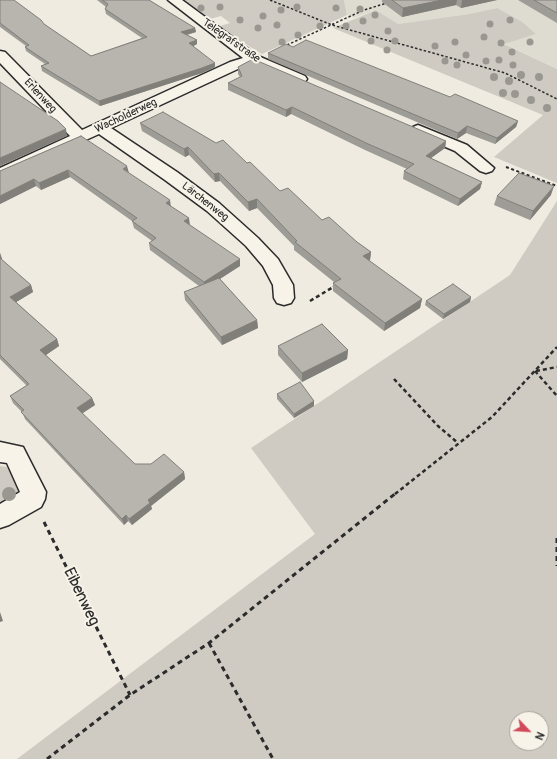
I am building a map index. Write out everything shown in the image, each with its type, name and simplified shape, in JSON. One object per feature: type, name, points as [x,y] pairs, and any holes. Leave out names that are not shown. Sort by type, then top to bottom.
[{"type":"street","name":"Telegrafstraße","points":[[174,0],[253,59],[312,85]]},
{"type":"street","name":"Erlenweg","points":[[0,55],[73,131],[81,136]]},
{"type":"street","name":"Wacholderweg","points":[[0,174],[235,65],[253,59]]},
{"type":"street","points":[[404,124],[461,148],[486,168]]},
{"type":"street","name":"Lärchenweg","points":[[100,128],[171,176],[213,207],[252,242],[271,263],[284,285],[284,298]]},
{"type":"street","points":[[0,452],[15,454],[33,492],[32,499],[0,517]]},
{"type":"path","points":[[270,0],[332,25],[477,64],[504,73],[557,99]]},
{"type":"path","points":[[253,59],[263,56],[370,8],[393,1]]},
{"type":"path","points":[[517,170],[557,186]]},
{"type":"path","points":[[310,301],[336,286]]},
{"type":"path","points":[[47,759],[130,695],[208,643],[458,443],[492,418],[557,347]]},
{"type":"path","points":[[535,371],[557,367]]},
{"type":"path","points":[[535,371],[557,396]]},
{"type":"path","points":[[394,379],[438,426],[458,443]]},
{"type":"path","name":"Eibenweg","points":[[32,499],[130,695]]},
{"type":"path","points":[[557,538],[557,566]]},
{"type":"path","points":[[208,643],[273,759]]},
{"type":"shaded area","points":[[184,0],[344,0],[347,15],[262,54],[220,26],[230,23],[221,16],[210,19]]},
{"type":"shaded area","points":[[344,0],[557,0],[557,69],[503,43],[536,34],[497,8],[469,14],[398,24],[376,10],[354,18],[347,15]]},
{"type":"shaded area","points":[[497,8],[522,22],[536,34],[504,44],[557,69],[557,183],[494,157],[543,115],[333,28],[376,10],[398,24],[469,14]]},
{"type":"shaded area","points":[[557,201],[557,759],[17,759],[315,534],[251,448],[510,275]]},
{"type":"shaded area","points":[[0,466],[7,467],[18,488],[18,493],[13,498],[0,505]]},
{"type":"building","points":[[0,0],[14,0],[41,20],[44,24],[91,56],[147,37],[105,9],[108,4],[102,0],[149,0],[195,28],[181,32],[197,40],[189,43],[215,63],[99,101],[41,66],[49,63],[25,47],[29,45],[0,23]]},
{"type":"building","points":[[392,0],[442,0],[403,8]]},
{"type":"building","points":[[534,0],[557,0],[557,13]]},
{"type":"building","points":[[306,40],[450,97],[455,94],[518,121],[497,138],[467,126],[458,133],[268,53],[286,44],[293,47]]},
{"type":"building","points":[[253,59],[446,141],[426,156],[482,182],[460,199],[404,171],[414,164],[366,143],[292,107],[286,110],[228,83],[242,76],[238,67]]},
{"type":"building","points":[[0,82],[58,121],[66,129],[0,158]]},
{"type":"building","points":[[163,112],[216,143],[223,140],[247,163],[250,162],[280,191],[288,188],[322,220],[329,217],[357,242],[371,252],[363,256],[422,299],[385,323],[333,283],[341,279],[295,242],[297,241],[257,199],[248,202],[219,173],[214,174],[188,147],[184,149],[140,123]]},
{"type":"building","points":[[81,136],[127,166],[123,169],[170,200],[166,203],[189,218],[184,221],[240,259],[204,282],[149,243],[156,238],[132,221],[137,218],[68,170],[39,183],[34,179],[0,196],[0,171]]},
{"type":"building","points":[[519,173],[554,186],[533,211],[497,196]]},
{"type":"building","points":[[0,258],[31,285],[10,297],[57,339],[40,350],[92,398],[77,408],[135,464],[151,464],[164,454],[184,472],[148,500],[150,503],[129,519],[126,515],[122,519],[21,412],[24,410],[10,396],[29,384],[0,355]]},
{"type":"building","points":[[219,278],[257,320],[221,337],[184,292]]},
{"type":"building","points":[[453,284],[471,297],[444,314],[426,301]]},
{"type":"building","points":[[322,324],[348,350],[302,373],[278,346]]},
{"type":"building","points":[[300,382],[314,401],[294,414],[277,394]]}]
